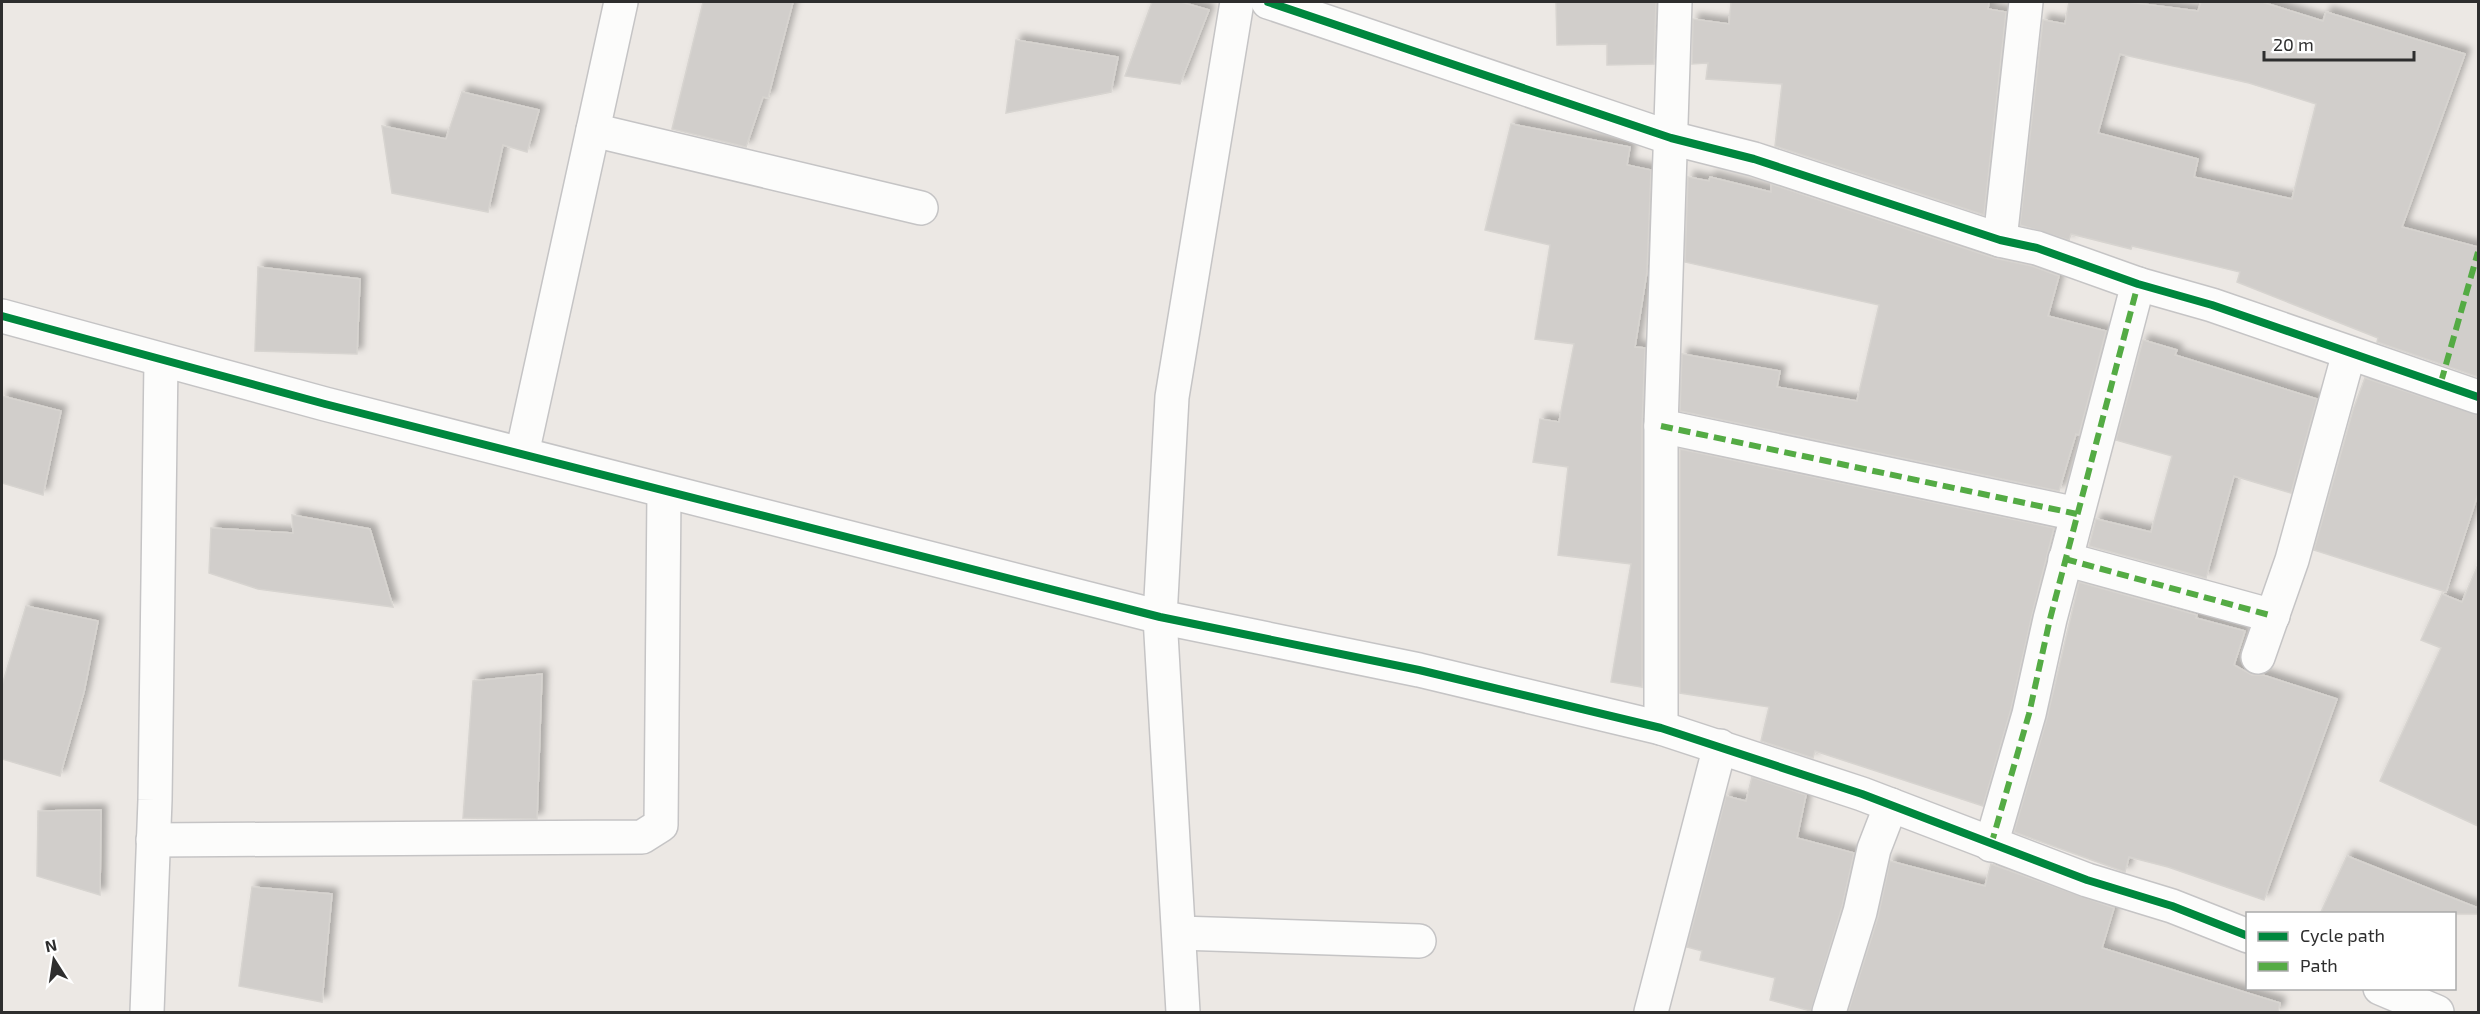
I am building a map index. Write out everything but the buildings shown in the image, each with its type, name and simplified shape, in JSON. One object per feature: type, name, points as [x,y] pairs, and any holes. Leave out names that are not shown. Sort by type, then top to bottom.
[{"type":"street","points":[[522,454],[621,2]]},
{"type":"street","points":[[1183,1012],[1160,617],[1172,397],[1237,2]]},
{"type":"street","points":[[1268,2],[1671,138],[1754,159],[2000,240],[2037,248],[2138,284],[2212,305],[2349,353],[2441,382],[2478,397]]},
{"type":"street","points":[[1661,728],[1661,426],[1675,2]]},
{"type":"street","points":[[2000,240],[2026,2]]},
{"type":"street","points":[[593,130],[921,208]]},
{"type":"street","points":[[1991,845],[2029,714],[2065,559],[2138,284]]},
{"type":"street","points":[[2,316],[160,361],[664,492],[1160,617],[1419,670],[1661,728],[1891,805],[1991,845],[2088,880],[2172,906],[2246,936]]},
{"type":"street","points":[[2258,657],[2292,560],[2349,353]]},
{"type":"street","points":[[147,1012],[153,840],[160,361]]},
{"type":"street","points":[[1661,426],[2077,514]]},
{"type":"street","points":[[153,840],[642,837],[661,825],[664,492]]},
{"type":"street","points":[[2065,559],[2272,616]]},
{"type":"street","points":[[1650,1012],[1720,746]]},
{"type":"street","points":[[1829,1012],[1860,912],[1874,849],[1891,805]]},
{"type":"street","points":[[1179,933],[1419,941]]},
{"type":"street","points":[[2385,990],[2437,1012]]},
{"type":"marked path","points":[[2441,382],[2478,252]]},
{"type":"marked path","points":[[1991,845],[2029,714],[2050,619],[2138,284]]},
{"type":"marked path","points":[[1661,426],[2077,514]]},
{"type":"marked path","points":[[2065,559],[2273,616]]},
{"type":"cycle path","points":[[1268,2],[1671,138],[1754,159],[2000,240],[2037,248],[2138,284],[2212,305],[2478,397]]},
{"type":"cycle path","points":[[2,316],[325,404],[1160,617],[1419,670],[1661,728],[1862,794],[2087,880],[2172,906],[2246,935]]}]
